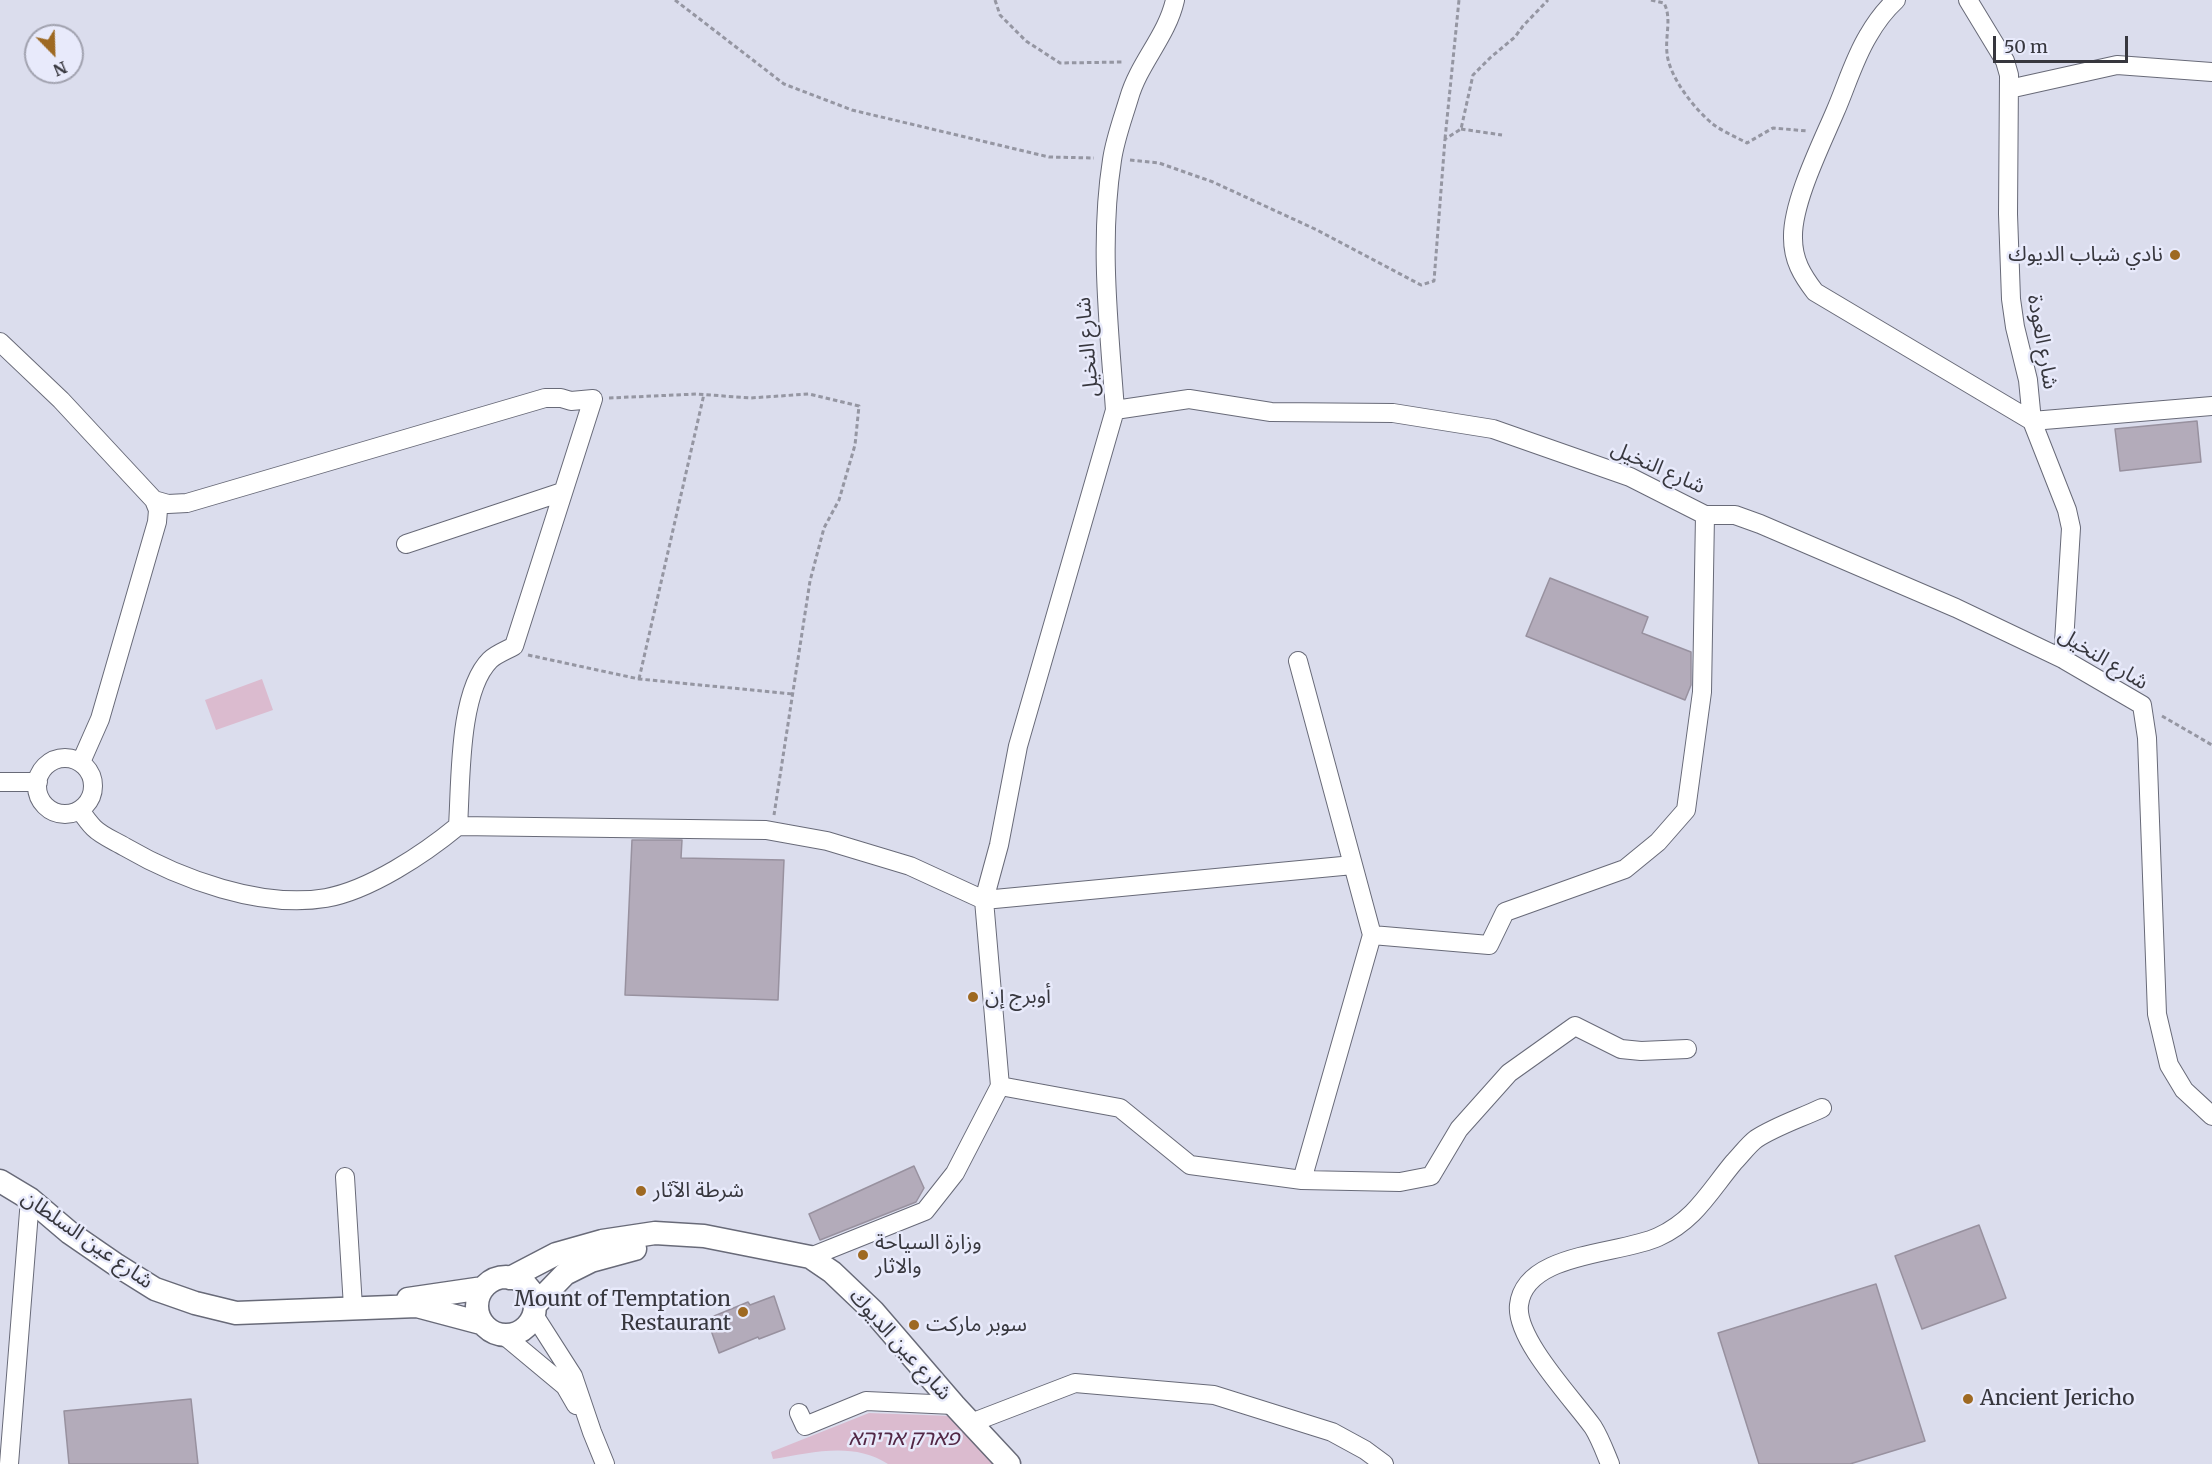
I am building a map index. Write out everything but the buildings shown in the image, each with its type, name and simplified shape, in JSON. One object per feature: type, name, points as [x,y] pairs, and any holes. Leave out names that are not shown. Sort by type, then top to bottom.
[{"type":"main road","name":"شارع عين السلطان","points":[[0,1180],[30,1199],[70,1233],[115,1264],[155,1289],[195,1304],[236,1313],[417,1306],[482,1323]]},
{"type":"main road","points":[[510,1278],[556,1254],[602,1241],[655,1233],[704,1236],[810,1257]]},
{"type":"main road","points":[[534,1310],[533,1295],[527,1287],[520,1281],[510,1278],[500,1278],[483,1287],[476,1306],[482,1323],[496,1334],[505,1336],[522,1330],[529,1323],[534,1310],[565,1274],[591,1261],[626,1251],[704,1236]]},
{"type":"main road","name":"شارع عين الديوك","points":[[810,1257],[832,1272],[873,1311],[954,1405],[1009,1464]]},
{"type":"main road","name":"شارع عين السلطان","points":[[353,1307],[483,1287]]},
{"type":"street","name":"شارع النخيل","points":[[1175,0],[1166,27],[1144,61],[1132,87],[1112,158],[1106,217],[1105,276],[1116,410],[1189,399],[1271,412],[1393,413],[1493,429],[1521,437],[1629,477],[1706,515],[1735,515],[1760,524],[1956,608],[2063,659],[2142,705],[2147,738],[2157,1014],[2169,1065],[2184,1090],[2212,1116]]},
{"type":"street","points":[[1896,0],[1884,11],[1867,38],[1823,138],[1793,224],[1795,257],[1802,274],[1815,292],[2032,421],[2212,406]]},
{"type":"street","name":"شارع العودة","points":[[1968,0],[2005,61],[2009,75],[2008,214],[2014,327],[2028,380],[2032,421],[2067,510],[2071,528],[2063,659]]},
{"type":"street","points":[[2009,89],[2117,65],[2212,72]]},
{"type":"street","points":[[0,342],[61,400],[154,500],[158,510],[157,522],[100,719],[81,762]]},
{"type":"street","points":[[154,500],[168,504],[187,503],[545,398],[561,398],[571,401],[593,399],[514,646],[490,660],[476,683],[467,709],[458,826]]},
{"type":"street","points":[[810,1257],[925,1211],[955,1173],[1000,1086],[984,900],[999,845],[1018,746],[1116,410]]},
{"type":"street","points":[[406,544],[562,492]]},
{"type":"street","points":[[1372,935],[1489,945],[1505,912],[1625,870],[1658,842],[1686,810],[1702,692],[1706,515]]},
{"type":"street","points":[[1298,661],[1372,935],[1302,1180]]},
{"type":"street","points":[[72,758],[81,762],[92,777],[93,786],[87,803],[80,810],[63,813],[46,806],[38,791],[38,782],[46,766],[54,760],[72,758]]},
{"type":"street","points":[[0,782],[38,782]]},
{"type":"street","points":[[80,810],[95,829],[157,865],[200,882],[240,894],[297,901],[327,898],[371,882],[434,845],[458,826],[771,831],[827,842],[910,866],[984,900],[1353,865]]},
{"type":"street","points":[[1000,1086],[1120,1108],[1190,1165],[1302,1180],[1400,1182],[1431,1176],[1459,1129],[1509,1073],[1575,1026],[1621,1049],[1687,1050]]},
{"type":"street","points":[[1610,1464],[1594,1429],[1558,1384],[1521,1323],[1519,1305],[1523,1289],[1537,1274],[1559,1262],[1622,1249],[1648,1240],[1686,1221],[1755,1140],[1822,1108]]},
{"type":"street","points":[[345,1178],[353,1307]]},
{"type":"street","points":[[9,1464],[30,1199]]},
{"type":"street","points":[[534,1310],[573,1376],[605,1464]]},
{"type":"street","points":[[505,1336],[565,1386],[592,1432]]},
{"type":"street","points":[[971,1423],[1076,1383],[1214,1395],[1332,1432],[1365,1450],[1384,1464]]},
{"type":"street","points":[[799,1413],[805,1426],[866,1401],[954,1405]]},
{"type":"path","points":[[675,0],[784,84],[852,110],[1049,157],[1112,158],[1159,163],[1213,182],[1317,230],[1421,285],[1434,281],[1444,139],[1459,0]]},
{"type":"path","points":[[995,0],[1000,15],[1026,41],[1060,63],[1144,61]]},
{"type":"path","points":[[1461,129],[1473,75],[1515,37],[1548,0]]},
{"type":"path","points":[[1652,0],[1664,3],[1669,13],[1666,29],[1667,55],[1678,82],[1690,101],[1715,125],[1747,143],[1773,128],[1809,131],[1823,138]]},
{"type":"path","points":[[1444,139],[1461,129],[1502,135]]},
{"type":"path","points":[[639,679],[704,394]]},
{"type":"path","points":[[593,399],[704,394],[750,398],[809,394],[859,406],[855,445],[839,500],[824,528],[810,581],[771,831]]},
{"type":"path","points":[[506,651],[639,679],[793,694]]},
{"type":"path","points":[[2142,705],[2212,745]]},
{"type":"green space","points":[[262,679],[273,710],[216,730],[205,700]]},
{"type":"green space","name":"פארק אריהא","points":[[869,1413],[951,1416],[994,1464],[888,1464],[874,1457],[846,1451],[817,1452],[773,1459],[771,1452]]},
{"type":"place","name":"نادي شباب الديوك","points":[[2175,255]]},
{"type":"place","name":"أوبرج إن","points":[[973,997]]},
{"type":"place","name":"شرطة الآثار","points":[[641,1191]]},
{"type":"place","name":"وزارة السياحة والاثار","points":[[863,1255]]},
{"type":"place","name":"Mount of Temptation Restaurant","points":[[743,1312]]},
{"type":"place","name":"سوبر ماركت","points":[[914,1325]]},
{"type":"place","name":"Ancient Jericho","points":[[1968,1399]]}]
